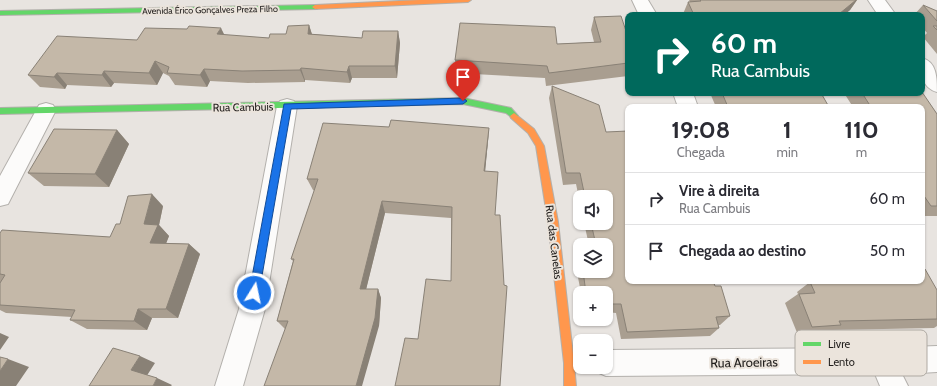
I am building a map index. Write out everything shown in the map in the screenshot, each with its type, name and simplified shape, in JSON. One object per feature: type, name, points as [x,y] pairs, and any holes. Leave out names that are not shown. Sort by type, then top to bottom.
[{"type":"street","points":[[320,8],[372,0]]},
{"type":"street","name":"Avenida Érico Gonçalves Preza Filho","points":[[0,13],[320,8],[468,0]]},
{"type":"street","points":[[876,0],[885,12]]},
{"type":"street","points":[[925,68],[937,85]]},
{"type":"street","name":"Rua Cambuis","points":[[0,111],[463,101],[508,110]]},
{"type":"street","points":[[229,386],[252,308],[287,106]]},
{"type":"street","points":[[0,197],[46,110]]},
{"type":"street","name":"Rua das Canelas","points":[[508,110],[531,131],[540,146],[553,222],[573,371]]},
{"type":"street","name":"Rua Aroeiras","points":[[927,359],[937,359]]},
{"type":"street","name":"Rua Aroeiras","points":[[613,363],[795,362]]},
{"type":"street","points":[[890,376],[894,386]]},
{"type":"building","points":[[700,0],[856,0],[841,12],[693,12],[688,2],[701,1]]},
{"type":"building","points":[[923,5],[937,11],[937,21]]},
{"type":"building","points":[[621,16],[625,28],[625,63],[549,73],[547,66],[455,60],[460,23],[555,27],[557,44],[601,42],[594,17]]},
{"type":"building","points":[[309,25],[308,34],[362,38],[363,31],[398,31],[395,66],[349,66],[347,72],[301,68],[300,70],[242,71],[204,69],[200,75],[167,73],[169,67],[155,61],[149,73],[104,71],[102,75],[57,73],[54,77],[28,75],[57,36],[137,40],[145,28],[187,29],[189,26],[221,28],[217,34],[269,38],[270,34],[286,34],[288,26]]},
{"type":"building","points":[[552,86],[599,105],[606,132],[625,131],[625,284],[714,284],[715,286],[721,286],[730,316],[716,317],[719,328],[627,332],[621,304],[613,304],[613,286],[585,286],[584,278],[613,278],[613,238],[594,238],[593,230],[613,230],[613,190],[584,190],[580,173],[566,173]]},
{"type":"building","points":[[723,96],[823,96],[827,104],[727,104]]},
{"type":"building","points":[[864,96],[925,96],[937,114],[937,206],[931,206],[925,197],[925,104],[869,104]]},
{"type":"building","points":[[391,120],[489,128],[484,171],[498,172],[495,215],[500,215],[504,285],[507,286],[500,386],[395,386],[405,338],[418,339],[426,279],[451,281],[452,207],[382,201],[360,289],[378,289],[375,318],[356,386],[264,386],[288,321],[277,321],[294,259],[291,259],[318,179],[307,179],[323,123],[389,127]]},
{"type":"building","points":[[54,129],[117,130],[95,174],[28,173]]},
{"type":"building","points":[[152,194],[144,224],[158,225],[150,243],[189,244],[166,309],[138,309],[134,321],[70,320],[75,310],[0,305],[0,283],[5,275],[0,274],[0,233],[2,230],[110,237],[116,224],[120,224],[128,196]]},
{"type":"building","points":[[925,269],[937,290],[937,319],[839,321],[841,325],[812,327],[799,294],[815,293],[811,284],[925,284]]},
{"type":"building","points":[[113,348],[140,356],[131,370],[157,378],[153,386],[89,386]]},
{"type":"building","points":[[0,357],[8,359],[0,371]]},
{"type":"traffic: fast","points":[[0,13],[315,7]]},
{"type":"traffic: fast","points":[[0,111],[463,101],[508,110],[514,116]]},
{"type":"traffic: slow","points":[[315,7],[468,0]]},
{"type":"traffic: slow","points":[[514,116],[531,131],[540,146],[553,222],[569,363],[570,386]]},
{"type":"route","points":[[254,293],[287,106],[463,101]]}]
